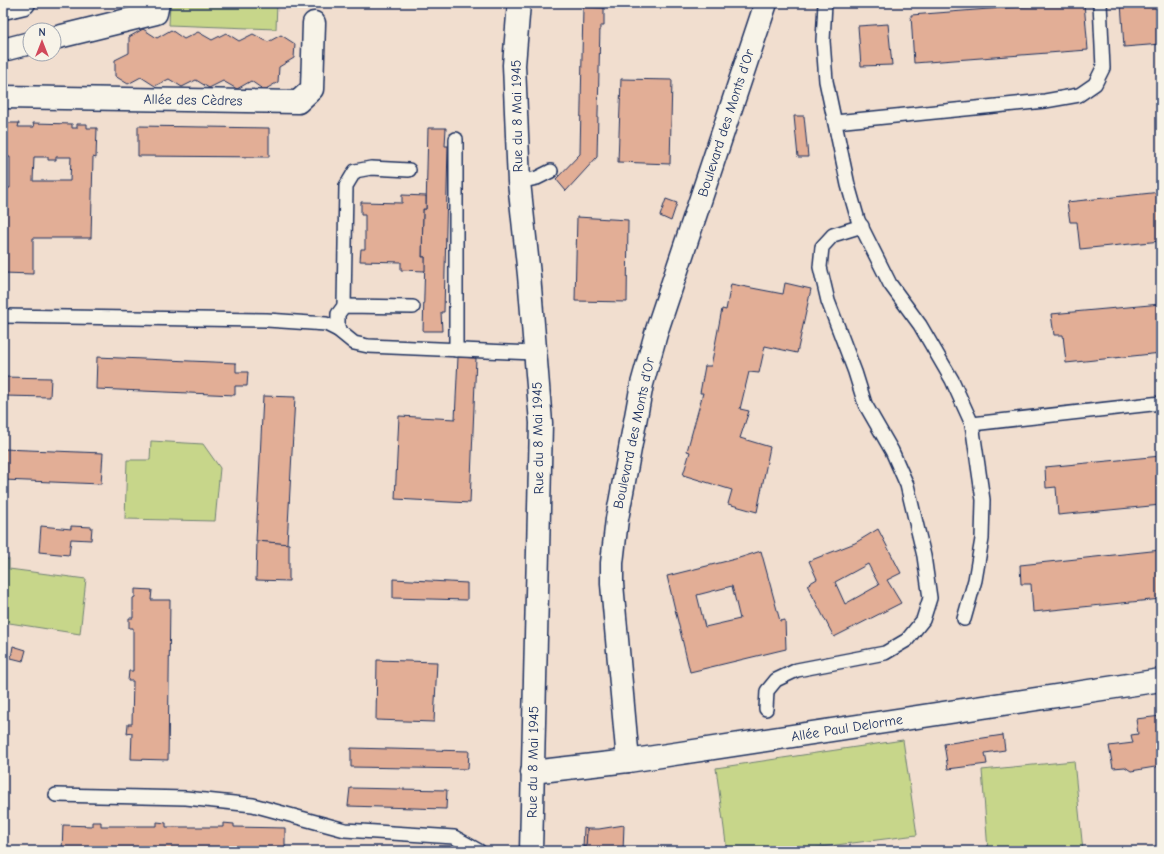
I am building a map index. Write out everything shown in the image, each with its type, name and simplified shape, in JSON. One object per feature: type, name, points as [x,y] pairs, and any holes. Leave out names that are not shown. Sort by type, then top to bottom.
[{"type":"street","points":[[3,8],[24,3]]},
{"type":"street","points":[[62,36],[156,13],[158,3]]},
{"type":"street","name":"Rue du 8 Mai 1945","points":[[519,3],[514,65],[519,182],[529,275],[541,423],[531,851]]},
{"type":"street","name":"Boulevard des Monts d'Or","points":[[628,761],[612,584],[612,563],[617,519],[642,384],[655,337],[766,3]]},
{"type":"street","name":"Allée des Cèdres","points":[[3,97],[298,102],[312,89],[314,23]]},
{"type":"street","points":[[3,50],[22,45]]},
{"type":"street","name":"Allée Paul Delorme","points":[[532,772],[628,761],[1161,680]]},
{"type":"lane","points":[[825,3],[823,41],[826,81],[848,186],[858,220],[890,284],[920,325],[952,380],[972,424],[983,500],[982,539],[975,580],[964,619]]},
{"type":"lane","points":[[835,122],[1045,101],[1079,95],[1095,84],[1104,68],[1100,3]]},
{"type":"lane","points":[[456,139],[456,350]]},
{"type":"lane","points":[[338,330],[338,314],[344,306],[346,186],[355,171],[372,168],[409,170]]},
{"type":"lane","points":[[519,182],[536,178],[551,171]]},
{"type":"lane","points":[[766,709],[767,691],[776,680],[797,670],[885,653],[907,640],[923,620],[930,598],[924,556],[907,485],[892,451],[865,404],[855,372],[828,301],[820,267],[822,247],[833,235],[862,226]]},
{"type":"lane","points":[[344,306],[413,307]]},
{"type":"lane","points":[[3,316],[267,320],[326,324],[338,330],[354,343],[368,346],[535,353]]},
{"type":"lane","points":[[972,424],[1161,403]]},
{"type":"lane","points":[[56,795],[186,798],[253,805],[345,830],[454,837],[479,851]]},
{"type":"green space","points":[[170,3],[277,3],[276,29],[169,25]]},
{"type":"green space","points":[[151,441],[203,444],[220,468],[215,521],[125,519],[127,460],[150,460]]},
{"type":"green space","points":[[3,559],[9,559],[9,569],[86,579],[80,634],[3,622]]},
{"type":"green space","points":[[903,740],[917,835],[788,851],[727,851],[716,768]]},
{"type":"green space","points":[[1074,761],[1083,851],[988,851],[982,770]]},
{"type":"building","points":[[1084,3],[1088,50],[914,63],[911,15]]},
{"type":"building","points":[[1121,3],[1161,3],[1161,44],[1124,47]]},
{"type":"building","points":[[583,7],[604,8],[604,26],[600,26],[597,157],[566,191],[556,179],[580,154]]},
{"type":"building","points":[[888,24],[892,65],[861,66],[858,26]]},
{"type":"building","points":[[143,29],[157,38],[171,30],[184,39],[198,32],[212,40],[226,33],[239,41],[253,34],[268,42],[281,35],[295,44],[294,58],[279,67],[278,82],[264,90],[251,81],[237,89],[223,81],[209,88],[196,80],[182,87],[169,79],[155,86],[141,77],[128,84],[115,76],[115,60],[129,53],[129,37]]},
{"type":"building","points":[[621,79],[672,80],[670,164],[618,162]]},
{"type":"building","points":[[794,116],[804,116],[808,157],[798,157]]},
{"type":"building","points":[[3,123],[19,123],[18,127],[34,127],[33,123],[72,124],[72,128],[77,128],[77,124],[87,124],[87,128],[97,128],[96,158],[93,157],[91,238],[33,238],[33,274],[3,273],[3,188],[10,188],[10,157],[3,157]],"holes":[[[34,157],[48,157],[48,160],[56,160],[56,157],[71,157],[70,181],[33,181]]]},
{"type":"building","points":[[138,126],[269,128],[269,157],[138,156]]},
{"type":"building","points":[[428,128],[446,128],[445,146],[448,146],[444,312],[441,312],[442,331],[423,331],[425,257],[422,257],[423,209],[426,209]]},
{"type":"building","points":[[1161,192],[1161,241],[1080,249],[1077,222],[1070,222],[1067,202]]},
{"type":"building","points":[[402,195],[426,196],[426,209],[423,209],[422,257],[425,257],[425,271],[401,270],[401,262],[360,261],[361,249],[365,249],[365,215],[361,215],[361,202],[402,203]]},
{"type":"building","points":[[666,199],[677,203],[671,221],[660,216]]},
{"type":"building","points":[[577,217],[628,220],[627,302],[575,301]]},
{"type":"building","points":[[785,283],[811,289],[797,353],[765,346],[759,373],[749,372],[740,409],[749,411],[740,438],[770,447],[757,512],[728,504],[732,490],[683,475],[690,452],[687,451],[703,393],[700,393],[705,366],[711,366],[722,309],[726,310],[731,284],[783,294]]},
{"type":"building","points":[[1161,304],[1161,353],[1066,363],[1063,335],[1054,335],[1051,314]]},
{"type":"building","points":[[97,357],[236,363],[236,372],[248,372],[247,386],[235,386],[235,395],[96,389]]},
{"type":"building","points":[[458,357],[476,358],[470,503],[395,499],[399,416],[455,419]]},
{"type":"building","points":[[3,377],[51,378],[50,397],[3,396]]},
{"type":"building","points":[[263,396],[295,397],[287,544],[256,541]]},
{"type":"building","points":[[3,449],[103,453],[101,484],[3,480]]},
{"type":"building","points":[[1161,456],[1161,505],[1058,515],[1056,487],[1046,488],[1045,467]]},
{"type":"building","points":[[41,526],[71,529],[71,526],[92,527],[91,540],[71,539],[69,555],[39,552]]},
{"type":"building","points":[[878,529],[901,573],[887,580],[901,603],[834,637],[807,585],[817,579],[809,561],[855,543]],"holes":[[[868,564],[879,585],[845,604],[835,582]]]},
{"type":"building","points":[[257,541],[289,544],[289,581],[256,580]]},
{"type":"building","points":[[1161,550],[1161,599],[1033,612],[1031,584],[1021,584],[1020,565]]},
{"type":"building","points":[[761,551],[780,621],[785,620],[786,649],[690,672],[667,576]],"holes":[[[732,586],[740,619],[705,627],[697,595]]]},
{"type":"building","points":[[393,579],[467,583],[467,600],[393,598]]},
{"type":"building","points":[[135,589],[152,590],[151,600],[170,600],[168,760],[131,759],[132,733],[127,734],[128,724],[132,724],[133,681],[128,681],[129,671],[133,671],[133,628],[129,628],[129,618],[133,618],[133,598],[135,597]]},
{"type":"building","points":[[13,646],[26,650],[23,661],[11,658]]},
{"type":"building","points":[[377,660],[437,662],[434,722],[376,720]]},
{"type":"building","points":[[1161,716],[1161,766],[1131,771],[1125,767],[1113,768],[1109,746],[1133,743],[1131,735],[1138,734],[1136,719]]},
{"type":"building","points":[[1003,735],[1005,750],[985,753],[987,764],[948,769],[944,744]]},
{"type":"building","points":[[351,748],[469,751],[468,769],[351,767]]},
{"type":"building","points":[[350,788],[447,790],[446,809],[348,806]]},
{"type":"building","points":[[92,822],[101,822],[101,826],[157,826],[157,822],[166,823],[166,827],[223,827],[223,823],[234,824],[234,827],[285,828],[285,851],[62,851],[63,825],[92,826]]},
{"type":"building","points":[[624,825],[623,851],[583,851],[583,847],[586,847],[587,829],[599,829]]},
{"type":"building","points":[[584,828],[587,829],[586,847],[583,847]]}]
